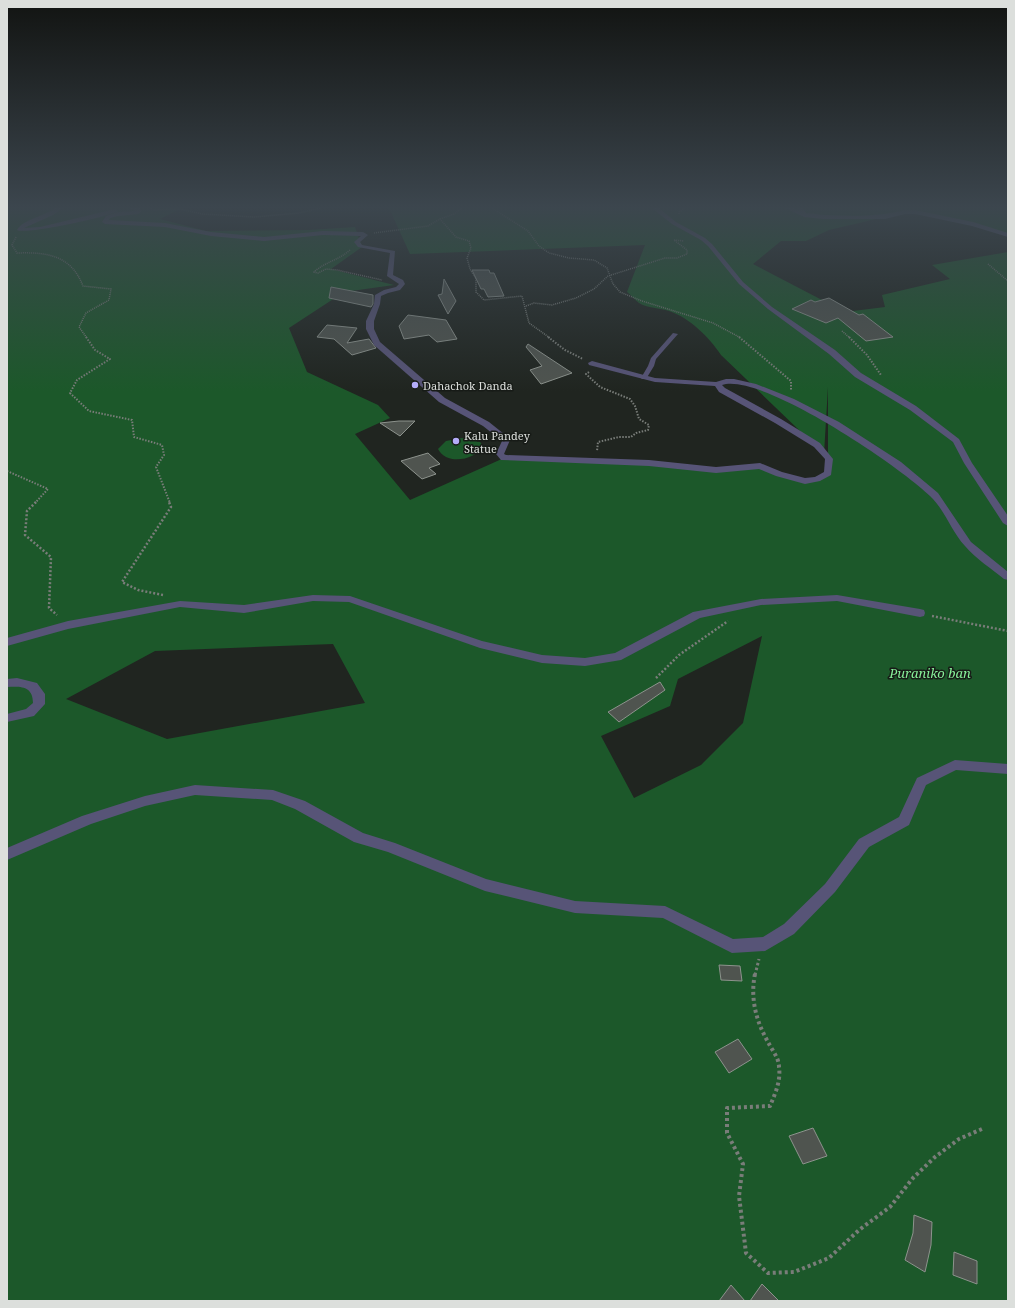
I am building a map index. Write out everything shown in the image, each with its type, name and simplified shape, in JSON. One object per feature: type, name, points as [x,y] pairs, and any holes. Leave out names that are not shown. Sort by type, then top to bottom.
[{"type":"street","points":[[391,269],[390,276],[401,281],[402,284],[398,289],[386,290],[378,295],[377,304],[370,321],[370,329],[377,343],[442,400],[486,424],[503,437],[506,440],[500,454],[504,458],[649,463],[716,470],[760,466],[779,474],[805,481],[818,479],[828,473],[829,459],[817,445],[778,421],[722,390],[717,384]]},
{"type":"street","points":[[730,269],[741,283],[770,308],[832,352],[858,375],[932,421],[956,441],[968,463],[1008,523]]},
{"type":"street","points":[[594,364],[644,378],[717,384],[726,381],[734,381],[756,386],[791,400],[836,424],[898,464],[920,481],[935,495],[968,544],[1008,577]]},
{"type":"street","points":[[7,642],[68,625],[180,604],[244,609],[313,598],[350,599],[480,644],[542,659],[585,662],[616,657],[697,615],[761,602],[837,598],[920,613]]},
{"type":"street","points":[[7,683],[16,682],[33,686],[39,694],[39,704],[30,713],[7,718]]},
{"type":"street","points":[[7,854],[87,820],[145,801],[195,790],[273,795],[300,805],[359,838],[390,847],[485,885],[575,907],[665,912],[732,946],[765,944],[789,929],[830,888],[864,843],[904,821],[921,782],[955,765],[1008,769]]},
{"type":"lane","points":[[644,378],[653,359],[675,334]]},
{"type":"path","points":[[73,269],[76,271],[83,286],[111,289],[109,300],[86,313],[79,327],[95,350],[110,359],[77,380],[70,393],[89,411],[132,420],[134,437],[162,445],[164,455],[156,467],[171,507],[122,582],[138,590],[168,596]]},
{"type":"path","points":[[318,269],[314,272],[318,273],[326,269]]},
{"type":"path","points":[[326,269],[379,279],[385,283],[400,286]]},
{"type":"path","points":[[470,269],[476,280],[476,292],[484,300],[522,296],[526,306],[529,323],[565,350],[594,364],[586,374],[600,388],[629,398],[634,404],[636,416],[642,422],[649,425],[648,430],[631,436],[598,442],[595,460]]},
{"type":"path","points":[[607,269],[608,276],[618,291],[652,304],[687,313],[715,324],[748,344],[791,381],[791,400]]},
{"type":"path","points":[[526,306],[534,303],[552,305],[576,298],[594,289],[608,276],[630,269]]},
{"type":"path","points":[[994,269],[1008,281]]},
{"type":"path","points":[[842,331],[867,355],[896,399]]},
{"type":"path","points":[[7,471],[48,489],[27,511],[26,535],[51,557],[49,608],[68,625]]},
{"type":"path","points":[[920,613],[1008,631]]},
{"type":"path","points":[[656,678],[679,655],[734,618]]},
{"type":"path","points":[[765,944],[753,975],[753,1000],[760,1027],[779,1064],[778,1087],[770,1106],[727,1108],[727,1133],[743,1164],[739,1196],[746,1253],[768,1273],[794,1272],[829,1258],[859,1230],[890,1207],[913,1178],[935,1157],[959,1139],[982,1129]]},
{"type":"green space","name":"Puraniko ban","points":[[7,269],[331,269],[394,285],[344,292],[289,328],[307,372],[378,405],[390,418],[355,434],[410,500],[504,458],[595,460],[716,470],[760,466],[805,481],[828,472],[828,387],[824,454],[721,355],[711,342],[692,323],[677,314],[639,303],[627,292],[636,269],[763,269],[845,312],[885,307],[882,295],[950,279],[937,269],[1008,269],[1008,1301],[7,1301]],"holes":[[[762,636],[743,723],[701,765],[634,798],[601,736],[670,706],[678,679]],[[333,644],[365,703],[167,739],[66,699],[155,651]]]},
{"type":"green space","points":[[462,438],[480,442],[483,446],[474,455],[461,459],[448,458],[438,449],[446,441]]},
{"type":"building","points":[[472,270],[489,270],[490,273],[494,273],[504,296],[488,297],[484,289],[481,289]]},
{"type":"building","points":[[444,279],[456,301],[448,314],[438,295],[442,294]]},
{"type":"building","points":[[331,287],[373,295],[373,304],[371,307],[329,298]]},
{"type":"building","points":[[829,298],[859,315],[863,314],[893,337],[866,341],[838,318],[826,323],[792,309],[811,300],[815,302]]},
{"type":"building","points":[[408,315],[446,320],[457,339],[437,342],[429,335],[404,339],[399,326]]},
{"type":"building","points":[[327,325],[357,328],[347,343],[369,339],[376,348],[352,355],[334,339],[317,337]]},
{"type":"building","points":[[528,344],[572,373],[541,384],[530,370],[542,366],[526,347]]},
{"type":"building","points":[[415,421],[400,436],[380,423]]},
{"type":"building","points":[[428,453],[440,464],[429,468],[436,474],[422,479],[401,461]]},
{"type":"building","points":[[660,682],[665,690],[619,722],[608,712]]},
{"type":"building","points":[[719,965],[740,966],[742,981],[721,980]]},
{"type":"building","points":[[738,1039],[752,1059],[729,1073],[715,1052]]},
{"type":"building","points":[[813,1128],[827,1156],[803,1164],[789,1136]]},
{"type":"building","points":[[914,1215],[932,1222],[931,1245],[925,1272],[905,1260],[913,1233]]},
{"type":"building","points":[[954,1252],[977,1261],[977,1284],[953,1275]]},
{"type":"building","points":[[762,1284],[779,1301],[750,1301]]},
{"type":"building","points":[[731,1285],[745,1301],[719,1301]]},
{"type":"place","name":"Dahachok Danda","points":[[415,385]]},
{"type":"place","name":"Kalu Pandey Statue","points":[[456,441]]}]
